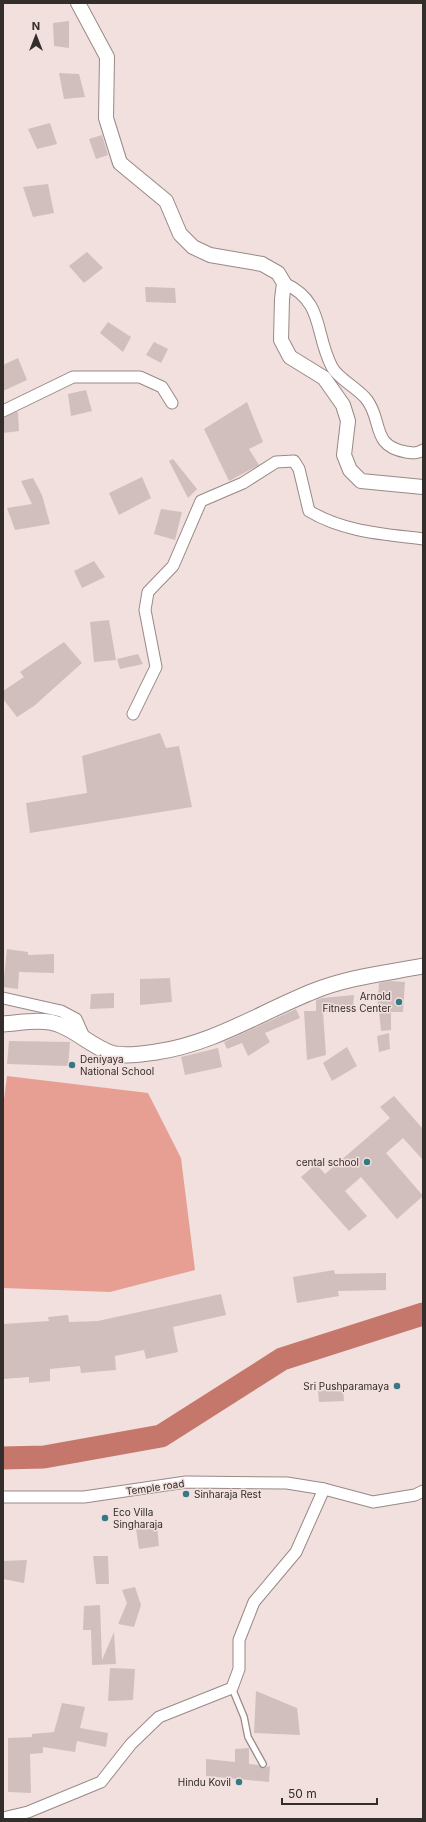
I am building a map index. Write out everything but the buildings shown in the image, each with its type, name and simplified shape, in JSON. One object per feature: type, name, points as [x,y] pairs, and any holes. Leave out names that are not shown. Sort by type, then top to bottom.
[{"type":"main road","points":[[3,1024],[46,1022],[60,1025],[111,1053],[126,1055],[156,1052],[185,1046],[239,1026],[315,990],[347,981],[423,966]]},
{"type":"street","points":[[78,3],[107,57],[106,118],[120,163],[166,201],[180,234],[193,247],[210,255],[262,264],[278,273],[284,283],[298,289],[310,303],[332,368],[367,400],[384,442],[394,450],[418,453],[423,450]]},
{"type":"street","points":[[284,283],[281,340],[290,357],[324,378],[343,405],[348,421],[344,455],[350,470],[361,481],[423,487]]},
{"type":"street","points":[[3,411],[73,377],[140,377],[162,387],[172,403]]},
{"type":"street","points":[[133,714],[156,667],[145,610],[148,592],[173,566],[201,501],[243,483],[276,462],[294,461],[299,468],[309,511],[325,520],[359,531],[423,539]]},
{"type":"street","points":[[3,998],[61,1011],[71,1016],[76,1019],[85,1039]]},
{"type":"street","name":"Temple road","points":[[3,1497],[84,1497],[186,1482],[287,1483],[324,1489],[373,1502],[415,1495],[423,1491]]},
{"type":"street","points":[[3,1818],[28,1812],[101,1782],[131,1744],[159,1717],[232,1688],[239,1669],[239,1640],[254,1602],[296,1552],[324,1489]]},
{"type":"lane","points":[[232,1688],[244,1717],[248,1737],[263,1764]]},
{"type":"shaded area","points":[[7,1076],[148,1093],[181,1158],[195,1270],[110,1292],[3,1288],[3,1107]]},
{"type":"waterway","points":[[3,1458],[44,1457],[161,1436],[282,1359],[423,1314]]},
{"type":"place","name":"Arnold Fitness Center","points":[[399,1002]]},
{"type":"place","name":"Deniyaya National School","points":[[72,1065]]},
{"type":"place","name":"cental school","points":[[367,1162]]},
{"type":"place","name":"Sri Pushparamaya","points":[[397,1386]]},
{"type":"place","name":"Sinharaja Rest","points":[[186,1494]]},
{"type":"place","name":"Eco Villa Singharaja","points":[[105,1518]]},
{"type":"place","name":"Hindu Kovil","points":[[239,1782]]}]
